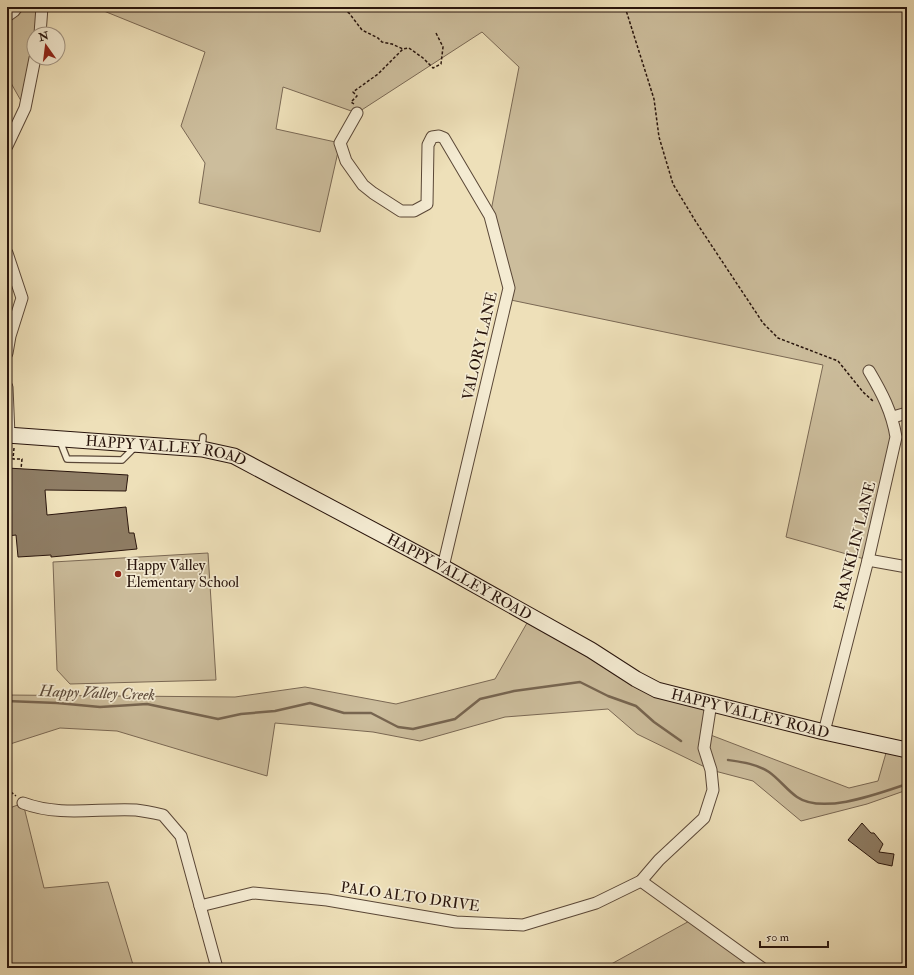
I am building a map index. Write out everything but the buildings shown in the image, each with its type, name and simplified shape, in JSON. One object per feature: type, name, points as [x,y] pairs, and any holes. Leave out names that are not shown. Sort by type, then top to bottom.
[{"type":"street","points":[[7,16],[14,12],[17,7]]},
{"type":"street","points":[[41,26],[42,7]]},
{"type":"street","points":[[7,146],[25,108],[33,66]]},
{"type":"street","name":"VALORY LANE","points":[[357,113],[340,143],[346,161],[363,184],[401,211],[414,211],[426,204],[428,145],[432,138],[439,136],[444,138],[490,216],[509,288],[443,567]]},
{"type":"street","points":[[7,253],[22,298],[10,336],[7,353]]},
{"type":"street","name":"FRANKLIN LANE","points":[[824,732],[868,560],[896,437],[892,417],[881,390],[869,371]]},
{"type":"street","points":[[7,387],[10,435]]},
{"type":"street","points":[[892,417],[907,413]]},
{"type":"street","name":"HAPPY VALLEY ROAD","points":[[10,435],[138,444],[202,443],[234,456],[443,567],[591,650],[636,679],[657,690],[824,732],[907,750]]},
{"type":"street","points":[[868,560],[907,567]]},
{"type":"street","name":"PALO ALTO DRIVE","points":[[200,906],[253,893],[327,900],[456,922],[523,925],[596,903],[641,881],[659,860],[704,818],[713,790],[711,770],[704,748],[711,703]]},
{"type":"street","points":[[23,803],[38,809],[78,812],[136,810],[163,815],[181,836],[217,968]]},
{"type":"street","points":[[641,881],[762,968]]},
{"type":"path","points":[[339,7],[349,13],[362,30],[378,38],[382,42],[392,44],[403,50]]},
{"type":"path","points":[[625,7],[654,99],[660,137],[673,184],[696,222],[763,323],[778,338],[838,361],[863,392],[875,402]]},
{"type":"path","points":[[357,113],[356,105],[352,102],[357,96],[353,92],[378,74],[403,50],[408,48],[423,58],[432,68],[441,64],[443,47],[436,33]]},
{"type":"path","points":[[10,435],[13,459],[22,460],[22,469]]},
{"type":"shaded area","points":[[7,7],[42,7],[41,26],[26,26],[26,66],[33,66],[25,108],[7,76]]},
{"type":"shaded area","points":[[94,7],[907,7],[907,413],[893,417],[896,437],[868,560],[786,537],[823,365],[506,299],[490,216],[519,67],[482,32],[357,113],[283,87],[276,129],[340,143],[320,232],[199,203],[205,163],[181,126],[205,52]]},
{"type":"shaded area","points":[[208,553],[216,680],[70,684],[57,670],[53,562]]},
{"type":"shaded area","points":[[531,616],[636,679],[711,703],[708,734],[849,788],[878,781],[888,746],[907,750],[907,790],[867,804],[801,821],[753,781],[711,770],[637,734],[608,709],[505,717],[420,741],[373,732],[275,723],[267,776],[117,731],[60,728],[7,745],[7,695],[235,697],[305,687],[396,704],[495,679]]},
{"type":"shaded area","points":[[23,803],[44,888],[108,882],[134,968],[7,968],[7,809]]},
{"type":"shaded area","points":[[693,919],[746,958],[744,968],[604,968]]},
{"type":"waterway","name":"Happy Valley Creek","points":[[7,701],[57,703],[100,707],[147,704],[218,719],[241,714],[275,711],[310,703],[344,713],[371,713],[398,727],[413,729],[455,719],[480,699],[514,691],[580,682],[608,696],[636,706],[654,722],[681,741]]},
{"type":"waterway","name":"Happy Valley Creek","points":[[728,760],[760,767],[773,775],[797,797],[808,802],[821,804],[852,801],[907,784]]},
{"type":"place","name":"Happy Valley Elementary School","points":[[118,574]]}]
